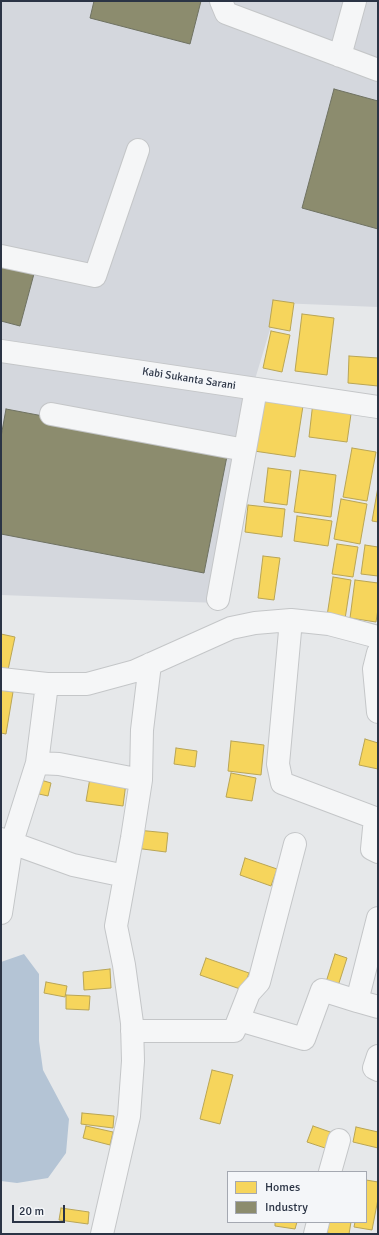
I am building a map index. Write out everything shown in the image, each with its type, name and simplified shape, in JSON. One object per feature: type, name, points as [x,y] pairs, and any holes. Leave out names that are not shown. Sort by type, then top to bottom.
[{"type":"street","points":[[221,1],[226,13],[378,70]]},
{"type":"street","points":[[340,56],[355,1]]},
{"type":"street","points":[[1,256],[95,276],[138,150]]},
{"type":"street","name":"Kabi Sukanta Sarani","points":[[1,351],[378,407]]},
{"type":"street","points":[[218,599],[256,389]]},
{"type":"street","points":[[51,414],[245,450]]},
{"type":"street","points":[[1,679],[47,684],[88,684],[135,670],[231,628],[255,623],[291,620],[329,624],[378,637]]},
{"type":"street","points":[[291,620],[278,764],[282,783],[377,815],[372,849],[378,852]]},
{"type":"street","points":[[378,653],[374,669],[378,712]]},
{"type":"street","points":[[102,1234],[129,1116],[133,1061],[132,1031],[124,965],[116,926],[141,780],[142,730],[150,664]]},
{"type":"street","points":[[1,913],[6,841],[36,763],[47,684]]},
{"type":"street","points":[[36,763],[58,764],[141,780]]},
{"type":"street","points":[[6,841],[73,865],[125,876]]},
{"type":"street","points":[[132,1031],[234,1031],[249,993],[259,982],[295,844]]},
{"type":"street","points":[[357,1001],[378,918]]},
{"type":"street","points":[[239,1020],[304,1039],[322,990],[378,1008]]},
{"type":"street","points":[[378,1056],[374,1068],[378,1070]]},
{"type":"street","points":[[330,1171],[339,1140]]},
{"type":"street","points":[[315,1234],[318,1223]]},
{"type":"shaded area","points":[[1,1],[378,1],[378,307],[278,303],[256,376],[218,603],[1,595]]},
{"type":"water","points":[[24,954],[39,974],[39,1041],[43,1070],[69,1119],[66,1153],[48,1178],[17,1183],[1,1181],[1,962]]},
{"type":"building: Homes","points":[[273,300],[294,303],[290,331],[269,327]]},
{"type":"building: Homes","points":[[302,314],[334,318],[327,375],[295,371]]},
{"type":"building: Homes","points":[[271,331],[290,335],[282,372],[263,368]]},
{"type":"building: Homes","points":[[349,356],[378,358],[378,386],[348,383]]},
{"type":"building: Homes","points":[[262,399],[303,406],[295,457],[254,451]]},
{"type":"building: Homes","points":[[313,402],[352,407],[347,442],[309,437]]},
{"type":"building: Homes","points":[[352,448],[376,452],[367,501],[343,497]]},
{"type":"building: Homes","points":[[268,468],[291,471],[287,505],[264,502]]},
{"type":"building: Homes","points":[[300,470],[336,475],[331,517],[294,512]]},
{"type":"building: Homes","points":[[378,487],[378,522],[372,521]]},
{"type":"building: Homes","points":[[341,499],[367,504],[360,544],[334,539]]},
{"type":"building: Homes","points":[[248,505],[285,509],[282,537],[245,532]]},
{"type":"building: Homes","points":[[297,516],[332,521],[328,546],[294,541]]},
{"type":"building: Homes","points":[[337,544],[358,547],[353,577],[332,574]]},
{"type":"building: Homes","points":[[365,545],[378,547],[378,576],[361,574]]},
{"type":"building: Homes","points":[[263,556],[280,558],[274,600],[258,598]]},
{"type":"building: Homes","points":[[333,577],[351,580],[345,619],[327,616]]},
{"type":"building: Homes","points":[[355,580],[378,583],[378,609],[376,622],[350,618]]},
{"type":"building: Homes","points":[[1,634],[15,637],[8,670],[1,669]]},
{"type":"building: Homes","points":[[1,690],[13,692],[6,734],[1,733]]},
{"type":"building: Homes","points":[[365,739],[378,743],[378,769],[359,765]]},
{"type":"building: Homes","points":[[231,741],[264,745],[261,775],[228,771]]},
{"type":"building: Homes","points":[[176,748],[197,751],[195,767],[174,764]]},
{"type":"building: Homes","points":[[231,773],[256,778],[252,801],[226,797]]},
{"type":"building: Homes","points":[[34,778],[51,783],[48,796],[30,792]]},
{"type":"building: Homes","points":[[90,778],[126,783],[123,806],[86,801]]},
{"type":"building: Homes","points":[[137,830],[168,833],[166,852],[135,848]]},
{"type":"building: Homes","points":[[245,858],[277,869],[271,886],[240,875]]},
{"type":"building: Homes","points":[[335,954],[347,958],[338,986],[326,982]]},
{"type":"building: Homes","points":[[206,958],[249,973],[243,990],[200,975]]},
{"type":"building: Homes","points":[[110,969],[111,988],[84,990],[83,972]]},
{"type":"building: Homes","points":[[46,982],[67,986],[65,997],[44,993]]},
{"type":"building: Homes","points":[[66,995],[90,996],[89,1010],[66,1009]]},
{"type":"building: Homes","points":[[212,1070],[233,1075],[220,1124],[200,1119]]},
{"type":"building: Homes","points":[[82,1113],[114,1116],[113,1128],[81,1124]]},
{"type":"building: Homes","points":[[86,1126],[113,1132],[110,1145],[83,1138]]},
{"type":"building: Homes","points":[[313,1126],[336,1134],[331,1150],[307,1142]]},
{"type":"building: Homes","points":[[356,1127],[378,1132],[378,1148],[353,1142]]},
{"type":"building: Homes","points":[[367,1180],[378,1182],[378,1199],[372,1230],[354,1227],[355,1223],[367,1223]]},
{"type":"building: Homes","points":[[61,1208],[89,1212],[88,1224],[59,1220]]},
{"type":"building: Homes","points":[[275,1223],[297,1223],[295,1229],[275,1226]]},
{"type":"building: Homes","points":[[322,1223],[351,1223],[349,1234],[320,1232]]},
{"type":"building: Industry","points":[[94,1],[201,1],[190,44],[90,18]]},
{"type":"building: Industry","points":[[334,89],[378,101],[378,229],[302,208]]},
{"type":"building: Industry","points":[[1,260],[35,270],[20,326],[1,321]]},
{"type":"building: Industry","points":[[6,409],[228,451],[204,573],[1,534],[1,437]]}]
